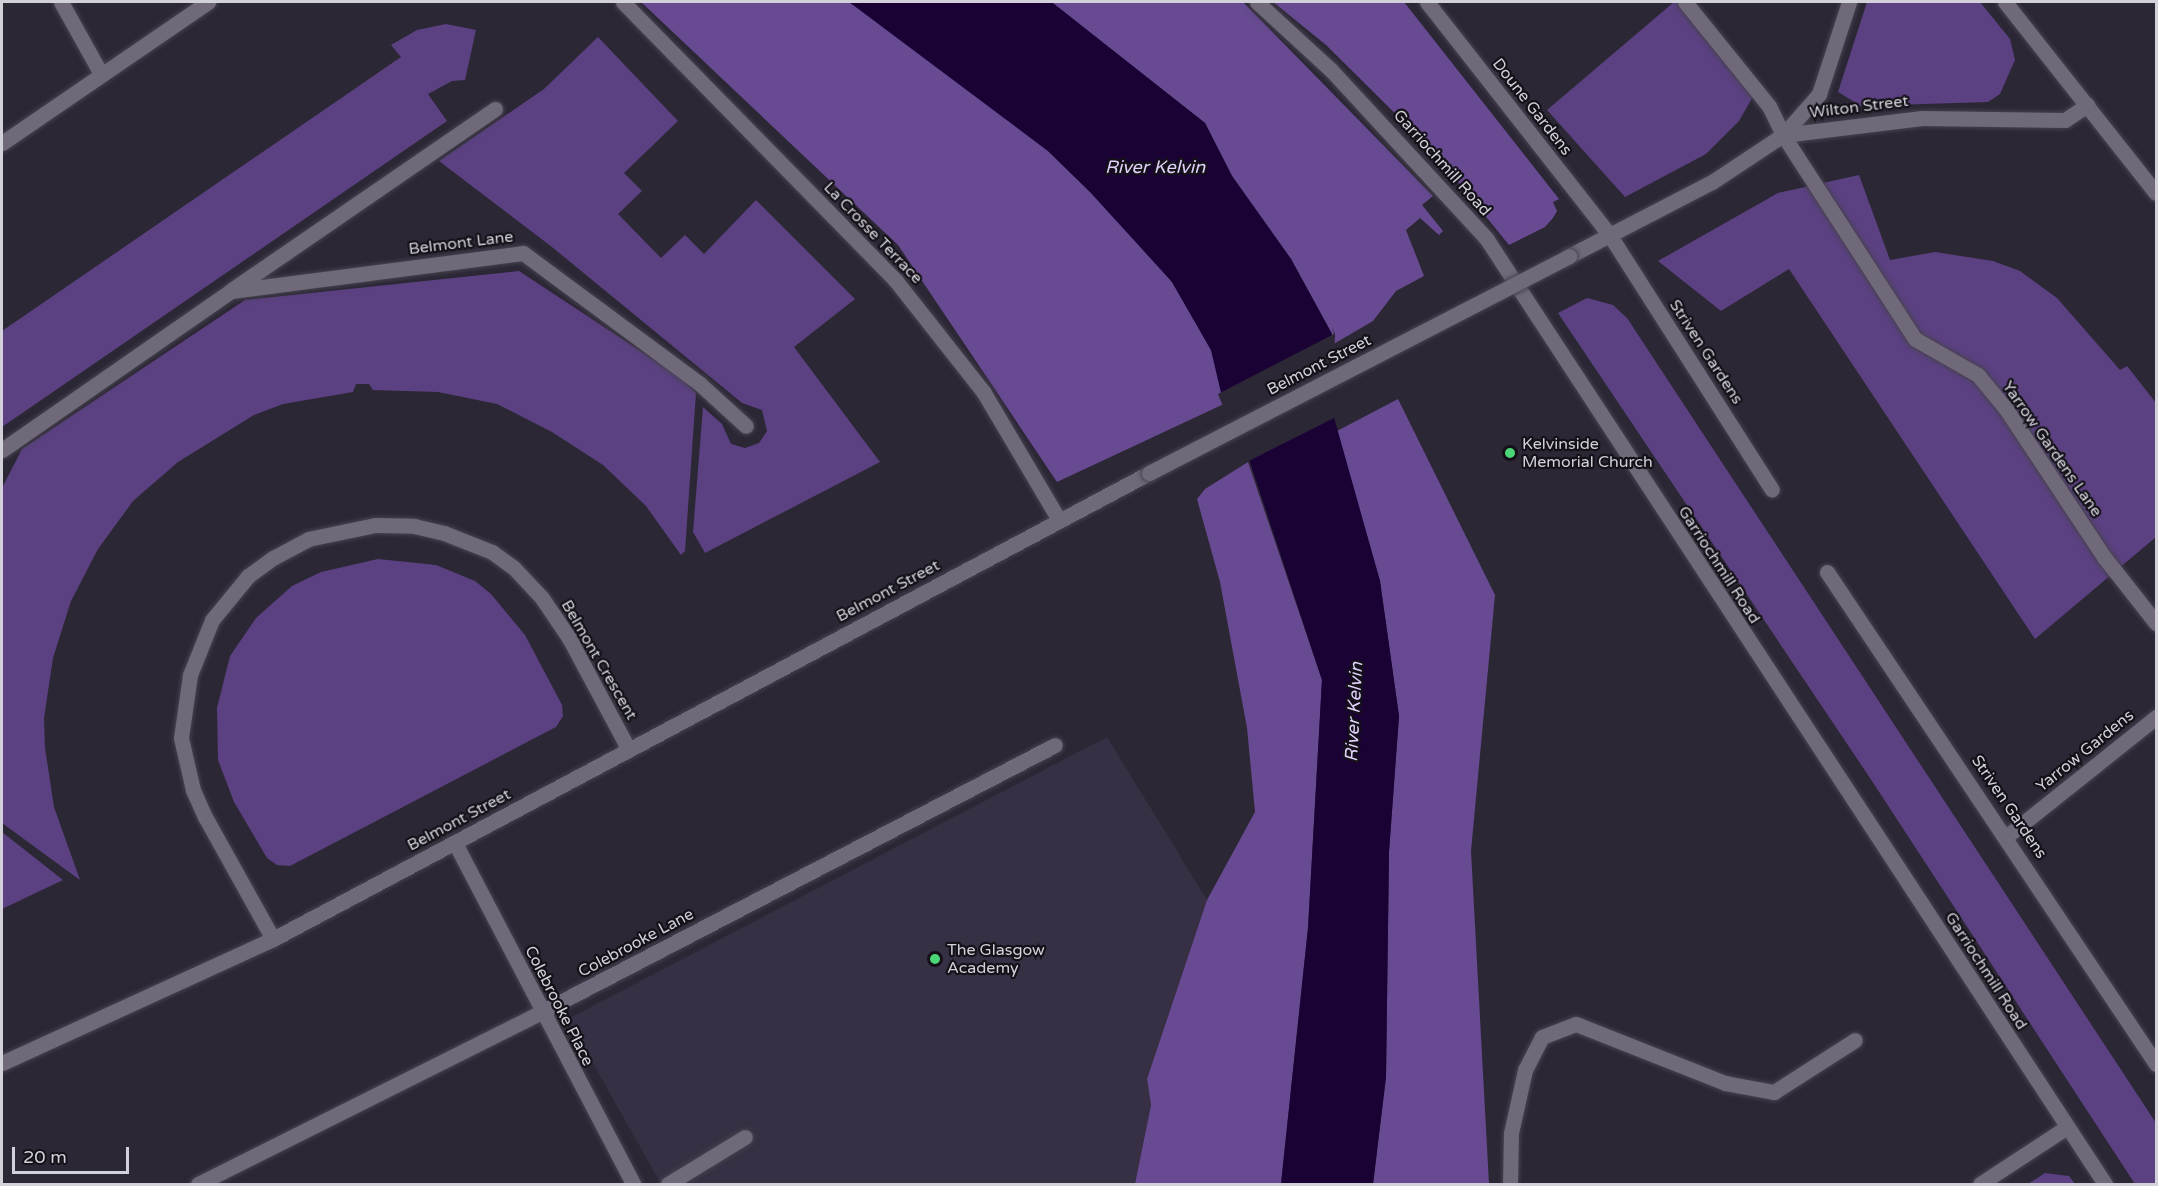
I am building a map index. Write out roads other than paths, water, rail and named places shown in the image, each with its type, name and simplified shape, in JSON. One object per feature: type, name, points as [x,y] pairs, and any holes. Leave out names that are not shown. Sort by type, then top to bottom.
[{"type":"street","points":[[61,2],[101,74]]},
{"type":"street","points":[[2,143],[208,2]]},
{"type":"street","name":"La Crosse Terrace","points":[[623,2],[896,281],[979,385],[1059,520]]},
{"type":"street","name":"Garriochmill Road","points":[[1257,2],[1331,70],[1486,238],[1536,318],[2105,1185]]},
{"type":"street","name":"Doune Gardens","points":[[1428,2],[1609,234]]},
{"type":"street","name":"Yarrow Gardens Lane","points":[[1685,2],[1769,106],[1784,135],[1916,339],[1978,375],[2006,409],[2104,557],[2157,622]]},
{"type":"street","name":"Wilton Street","points":[[1784,135],[1819,94],[1849,2]]},
{"type":"street","points":[[2005,2],[2087,105],[2151,174],[2157,193]]},
{"type":"street","name":"Wilton Street","points":[[1784,135],[1922,118],[2065,120],[2087,105]]},
{"type":"street","name":"Belmont Lane","points":[[2,450],[495,109]]},
{"type":"street","name":"Belmont Street","points":[[2,1063],[273,939],[1059,520],[1712,182],[1784,135]]},
{"type":"street","name":"Striven Gardens","points":[[1609,234],[1772,490]]},
{"type":"street","name":"Belmont Lane","points":[[231,291],[523,253],[691,377],[746,426]]},
{"type":"street","name":"Belmont Crescent","points":[[273,939],[205,817],[193,790],[182,738],[190,675],[212,620],[248,576],[308,539],[375,525],[414,526],[444,533],[492,552],[542,598],[569,638],[629,750]]},
{"type":"street","name":"Striven Gardens","points":[[1827,572],[2007,836],[2157,1064]]},
{"type":"street","name":"Yarrow Gardens","points":[[2007,836],[2157,717]]},
{"type":"street","name":"Colebrooke Lane","points":[[198,1185],[541,1012],[1055,744]]},
{"type":"street","name":"Colebrooke Place","points":[[455,843],[633,1185]]},
{"type":"street","points":[[1510,1185],[1511,1132],[1525,1070],[1542,1037],[1576,1024],[1725,1083],[1774,1092],[1855,1040]]},
{"type":"street","points":[[1980,1185],[2067,1127]]},
{"type":"street","points":[[668,1185],[746,1137]]},
{"type":"water","name":"River Kelvin","points":[[849,2],[1053,3],[1205,123],[1232,176],[1291,259],[1332,334],[1330,403],[1380,581],[1399,716],[1389,852],[1386,1077],[1373,1184],[1281,1184],[1308,928],[1322,680],[1243,441],[1221,393],[1211,350],[1172,282],[1090,192],[1048,151]]},
{"type":"place","name":"Kelvinside Memorial Church","points":[[1510,453]]},
{"type":"place","name":"The Glasgow Academy","points":[[935,959]]}]
